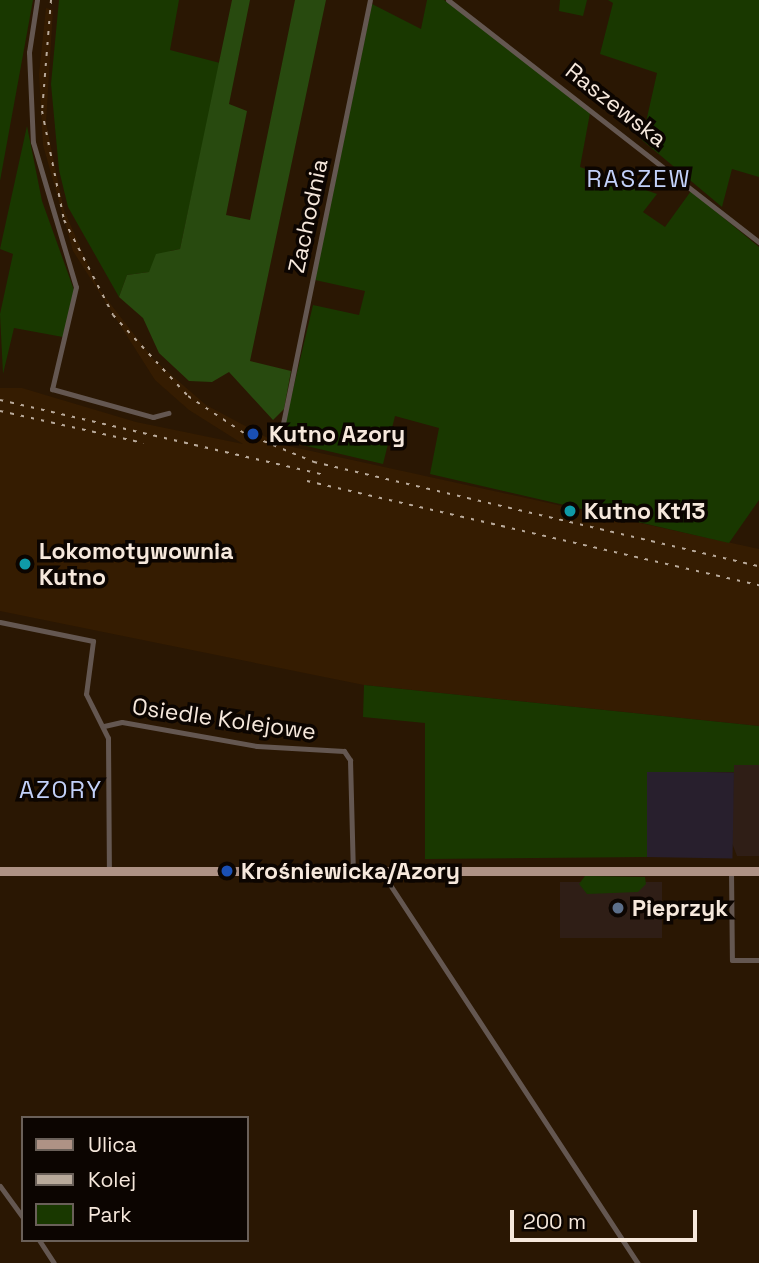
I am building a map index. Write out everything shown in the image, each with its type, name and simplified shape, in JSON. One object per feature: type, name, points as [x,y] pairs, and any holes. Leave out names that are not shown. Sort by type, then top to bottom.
[{"type":"main road","points":[[0,871],[759,871]]},
{"type":"street","points":[[37,0],[29,52],[33,142],[76,286],[52,389],[153,417],[168,413]]},
{"type":"street","name":"Zachodnia","points":[[279,438],[370,0]]},
{"type":"street","name":"Raszewska","points":[[448,0],[759,242]]},
{"type":"street","name":"Osiedle Kolejowe","points":[[0,622],[92,639],[86,701],[104,726],[109,871]]},
{"type":"street","name":"Osiedle Kolejowe","points":[[104,726],[122,722],[257,746],[344,751],[350,761],[352,871]]},
{"type":"street","points":[[381,871],[638,1263]]},
{"type":"street","points":[[731,871],[732,960],[759,960]]},
{"type":"street","points":[[0,1186],[21,1215]]},
{"type":"street","points":[[40,1242],[54,1263]]},
{"type":"shaded area","points":[[46,8],[53,10],[46,123],[64,210],[98,288],[154,360],[206,405],[279,444],[759,549],[759,726],[364,685],[0,611],[0,388],[22,388],[136,422],[243,444],[189,410],[155,380],[73,251],[43,145],[39,74]]},
{"type":"shaded area","points":[[734,765],[759,765],[759,856],[737,856],[732,843]]},
{"type":"shaded area","points":[[647,771],[734,773],[732,859],[645,857]]},
{"type":"shaded area","points":[[560,882],[662,882],[662,938],[560,938]]},
{"type":"green space","points":[[0,0],[33,0],[0,181]]},
{"type":"green space","points":[[59,0],[179,0],[170,50],[220,63],[180,249],[170,251],[149,272],[127,275],[119,297],[68,207],[59,170],[51,84]]},
{"type":"green space","points":[[232,0],[250,0],[229,104],[247,111],[226,215],[250,220],[295,0],[326,0],[250,361],[291,371],[284,409],[273,420],[229,372],[212,382],[189,381],[159,353],[143,318],[119,297],[127,275],[149,272],[156,254],[180,249]]},
{"type":"green space","points":[[427,0],[444,0],[468,16],[590,113],[580,167],[657,194],[643,212],[665,227],[691,191],[759,247],[759,500],[729,543],[430,474],[439,428],[395,416],[383,464],[281,440],[313,305],[359,315],[365,291],[315,280],[372,4],[421,29]]},
{"type":"green space","points":[[560,0],[587,0],[583,16],[559,11]]},
{"type":"green space","points":[[608,0],[759,0],[759,177],[732,169],[722,207],[642,140],[657,73],[600,54],[613,3]]},
{"type":"green space","points":[[27,126],[42,201],[74,290],[63,337],[14,328],[3,374],[0,314],[13,254],[0,249]]},
{"type":"green space","points":[[364,685],[759,726],[759,765],[734,765],[734,772],[647,772],[647,857],[425,859],[425,723],[363,717]]},
{"type":"green space","points":[[585,876],[645,877],[646,884],[638,892],[587,894],[579,884]]},
{"type":"railway","points":[[51,0],[42,111],[64,220],[113,315],[188,396],[244,433],[314,462],[759,566]]},
{"type":"railway","points":[[0,400],[326,475]]},
{"type":"railway","points":[[0,411],[143,443]]},
{"type":"railway","points":[[307,481],[759,585]]},
{"type":"place","name":"Kutno Azory","points":[[253,434]]},
{"type":"place","name":"Kutno Kt13","points":[[570,511]]},
{"type":"place","name":"Lokomotywownia Kutno","points":[[25,564]]},
{"type":"place","name":"Krośniewicka/Azory","points":[[227,871]]},
{"type":"place","name":"Pieprzyk","points":[[618,908]]},
{"type":"district","name":"RASZEW","points":[[639,179]]},
{"type":"district","name":"AZORY","points":[[61,790]]}]
